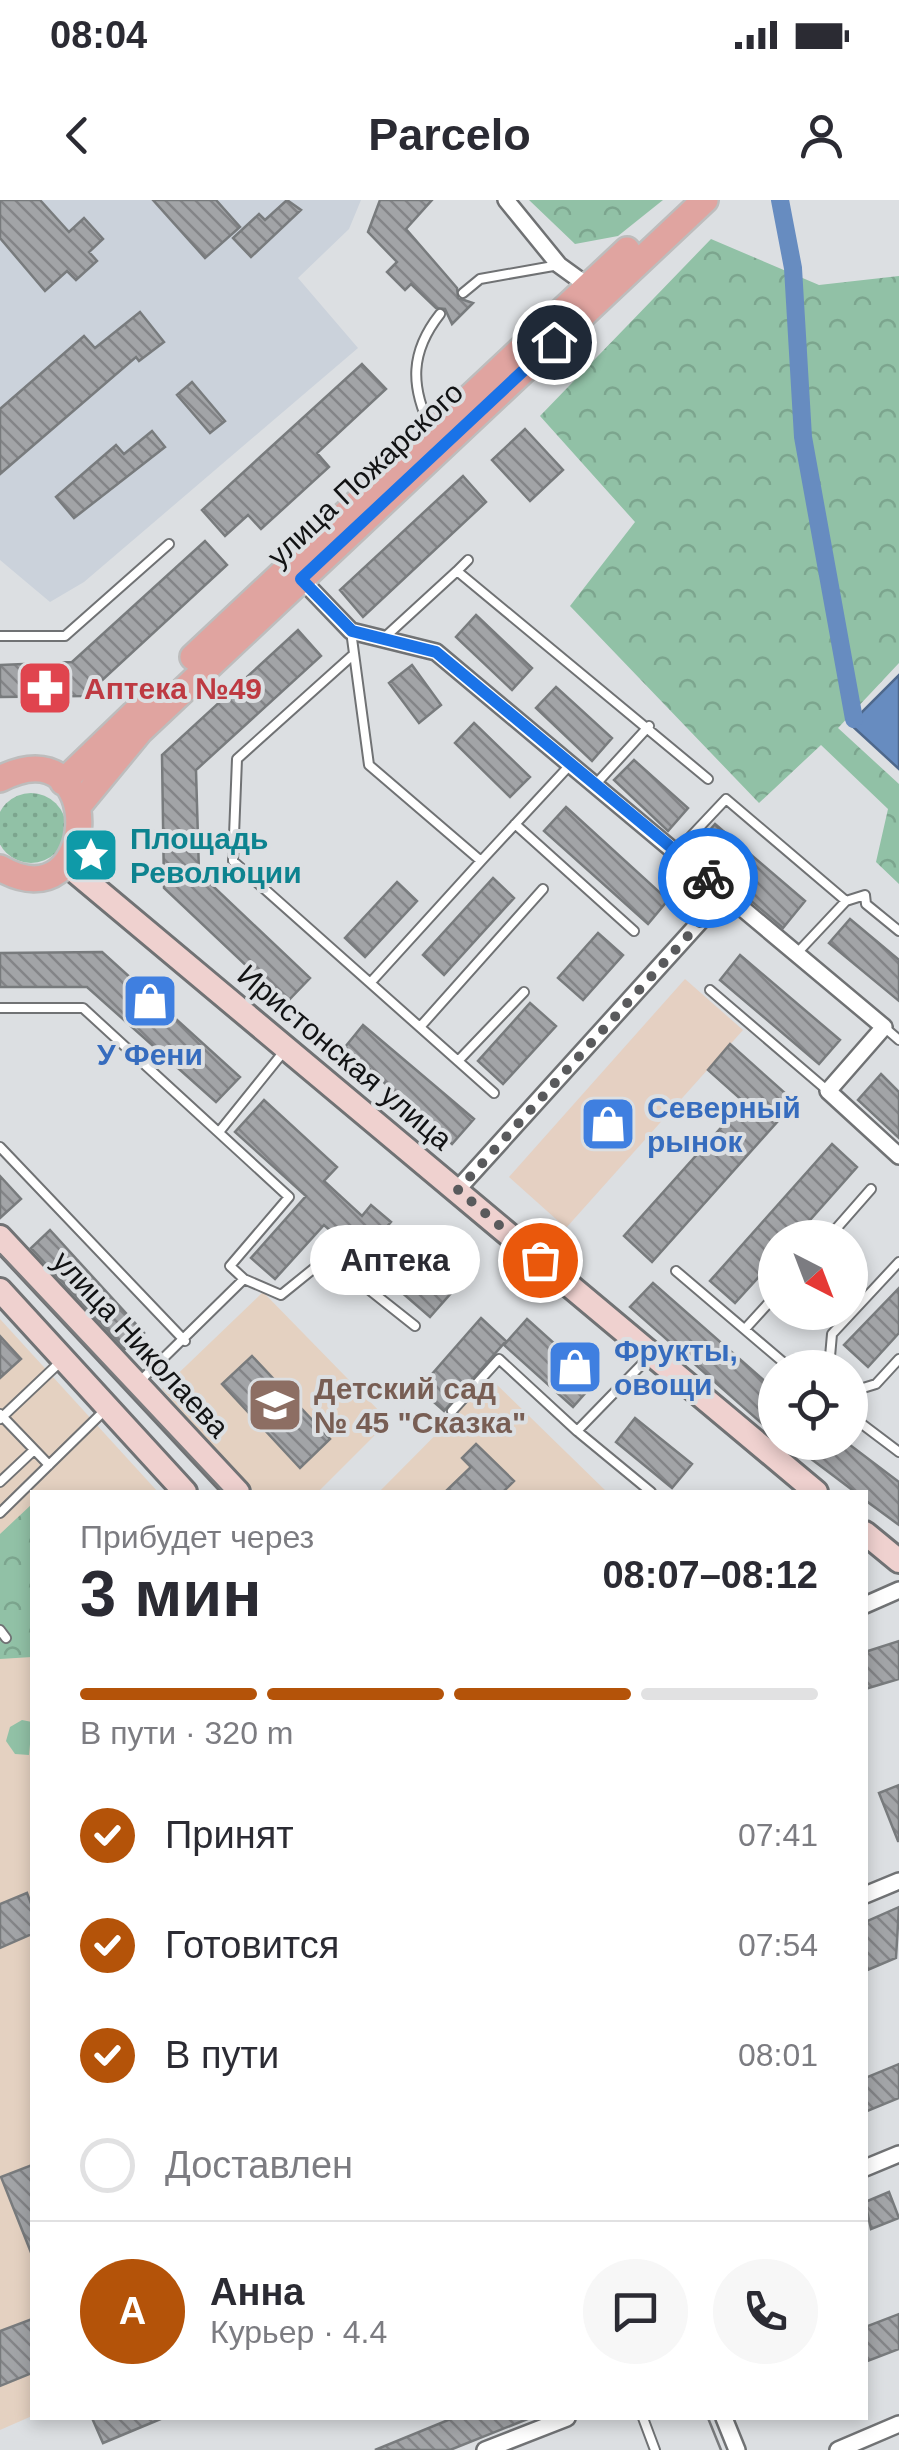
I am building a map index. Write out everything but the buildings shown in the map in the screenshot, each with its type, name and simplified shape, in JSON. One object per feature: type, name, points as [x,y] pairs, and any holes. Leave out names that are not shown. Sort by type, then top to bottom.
[{"type":"main road","name":"улица Пожарского","points":[[63,782],[431,430],[588,286],[694,203]]},
{"type":"main road","name":"улица Пожарского","points":[[79,806],[140,731],[694,203]]},
{"type":"main road","points":[[0,779],[30,770],[63,782],[79,806],[80,836],[65,863],[36,876],[2,872]]},
{"type":"main road","name":"Иристонская улица","points":[[65,863],[651,1354],[758,1432]]},
{"type":"main road","name":"улица Николаева","points":[[0,1237],[236,1490]]},
{"type":"main road","points":[[0,1290],[183,1490]]},
{"type":"main road","name":"Иристонская улица","points":[[791,1460],[814,1490]]},
{"type":"main road","points":[[868,1535],[899,1561]]},
{"type":"street","points":[[506,200],[559,264],[588,286]]},
{"type":"street","points":[[301,579],[352,631],[385,636],[436,652],[799,951],[884,1027],[828,1091],[899,1156]]},
{"type":"street","points":[[458,1190],[726,894]]},
{"type":"street","points":[[868,1604],[899,1590]]},
{"type":"street","points":[[868,1894],[899,1881]]},
{"type":"street","points":[[868,2167],[899,2154]]},
{"type":"street","points":[[486,2450],[562,2420]]},
{"type":"street","points":[[725,2420],[737,2450]]},
{"type":"street","points":[[838,2450],[899,2424]]},
{"type":"lane","points":[[463,293],[480,278],[559,264]]},
{"type":"lane","points":[[431,430],[417,401],[414,366],[426,332],[440,314]]},
{"type":"lane","points":[[0,636],[66,636],[169,544]]},
{"type":"lane","points":[[385,636],[468,560]]},
{"type":"lane","points":[[458,571],[650,726],[708,779]]},
{"type":"lane","points":[[352,631],[369,765],[481,862]]},
{"type":"lane","points":[[354,654],[237,759],[233,860],[494,1093]]},
{"type":"lane","points":[[595,786],[650,726]]},
{"type":"lane","points":[[371,982],[570,765]]},
{"type":"lane","points":[[676,852],[726,799],[846,901]]},
{"type":"lane","points":[[515,824],[634,931]]},
{"type":"lane","points":[[420,1027],[544,889]]},
{"type":"lane","points":[[799,951],[846,901],[865,895],[866,904],[899,931]]},
{"type":"lane","points":[[710,990],[828,1091]]},
{"type":"lane","points":[[458,1061],[524,992]]},
{"type":"lane","points":[[0,1008],[83,1008],[289,1197],[230,1266],[244,1278],[281,1295],[328,1258],[415,1326]]},
{"type":"lane","points":[[884,1027],[899,1040]]},
{"type":"lane","points":[[219,1132],[288,1047]]},
{"type":"lane","points":[[0,1147],[185,1341]]},
{"type":"lane","points":[[844,1220],[872,1190]]},
{"type":"lane","points":[[831,1350],[832,1334],[899,1262]]},
{"type":"lane","points":[[676,1271],[769,1350]]},
{"type":"lane","points":[[137,1384],[185,1341],[244,1278]]},
{"type":"lane","points":[[745,1329],[758,1315]]},
{"type":"lane","points":[[577,1431],[651,1354]]},
{"type":"lane","points":[[452,1411],[499,1359],[649,1490]]},
{"type":"lane","points":[[868,1386],[876,1384],[899,1359]]},
{"type":"lane","points":[[49,1465],[1,1416],[56,1366]]},
{"type":"lane","points":[[0,1513],[108,1408]]},
{"type":"lane","points":[[868,1428],[899,1452]]},
{"type":"lane","points":[[0,1482],[34,1450]]},
{"type":"lane","points":[[644,2420],[654,2450]]},
{"type":"shaded area","points":[[0,200],[361,200],[349,229],[298,278],[358,348],[84,582],[50,602],[0,560]]},
{"type":"shaded area","name":"Северный рынок","points":[[685,979],[743,1030],[566,1228],[509,1177]]},
{"type":"shaded area","name":"Детский сад № 45 \"Сказка\"","points":[[263,1292],[389,1421],[320,1490],[252,1490],[162,1389]]},
{"type":"shaded area","points":[[0,1319],[156,1490],[30,1490],[30,2417],[0,2430]]},
{"type":"shaded area","points":[[491,1379],[605,1490],[381,1490]]},
{"type":"green space","points":[[529,200],[663,200],[618,236],[575,244]]},
{"type":"green space","points":[[711,239],[819,285],[899,276],[899,663],[838,728],[899,784],[899,884],[876,862],[888,809],[821,745],[759,803],[570,606],[635,522],[540,416]]},
{"type":"green space","points":[[18,795],[44,795],[64,815],[64,841],[44,861],[18,861],[-1,842],[-1,814]]},
{"type":"green space","points":[[30,1506],[30,1657],[0,1659],[0,1534]]},
{"type":"green space","points":[[22,1720],[30,1722],[29,1755],[15,1754],[6,1741],[10,1727]]},
{"type":"water","points":[[899,675],[899,769],[850,724]]},
{"type":"waterway","points":[[780,200],[793,268],[803,437],[854,719]]},
{"type":"tram line","points":[[0,1254],[222,1490]]},
{"type":"tram line","points":[[709,2420],[721,2450]]},
{"type":"way so far","points":[[540,1260],[458,1190],[726,894],[708,878]]},
{"type":"place","name":"Аптека №49","points":[[45,688]]},
{"type":"place","name":"Площадь Революции","points":[[91,855]]},
{"type":"place","name":"У Фени","points":[[150,1001]]},
{"type":"place","name":"Северный рынок","points":[[608,1124]]},
{"type":"place","name":"Аптека","points":[[540,1260]]},
{"type":"place","name":"Фрукты, овощи","points":[[575,1367]]},
{"type":"place","name":"Детский сад № 45 \"Сказка\"","points":[[275,1405]]},
{"type":"route","points":[[554,342],[301,579],[352,631],[385,636],[436,652],[708,878]]}]
